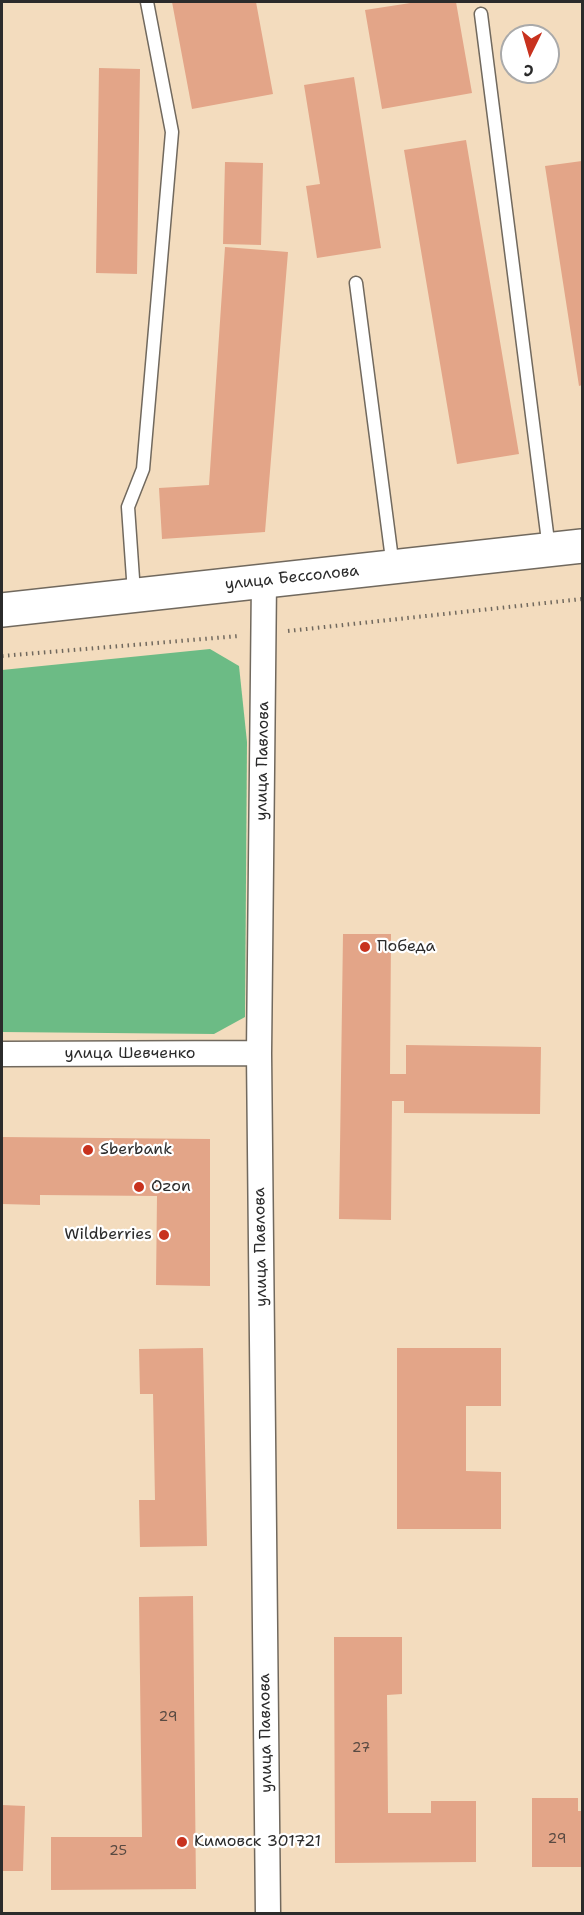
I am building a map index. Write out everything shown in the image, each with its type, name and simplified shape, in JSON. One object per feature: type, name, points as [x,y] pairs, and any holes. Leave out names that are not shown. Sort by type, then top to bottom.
[{"type":"main road","name":"улица Бессолова","points":[[2,610],[582,546]]},
{"type":"street","name":"улица Павлова","points":[[264,580],[259,1053],[268,1914]]},
{"type":"street","name":"улица Шевченко","points":[[2,1054],[259,1053]]},
{"type":"lane","points":[[134,595],[128,507],[143,470],[172,132],[147,2]]},
{"type":"lane","points":[[481,14],[549,550]]},
{"type":"lane","points":[[356,283],[393,567]]},
{"type":"path","points":[[2,656],[264,633],[582,599]]},
{"type":"green space","points":[[210,649],[239,666],[247,742],[245,1017],[214,1034],[2,1032],[2,670]]},
{"type":"building","points":[[172,2],[256,2],[273,94],[192,109]]},
{"type":"building","points":[[417,2],[456,2],[472,93],[382,109],[365,10]]},
{"type":"building","points":[[99,68],[140,69],[137,274],[96,273]]},
{"type":"building","points":[[354,77],[381,248],[317,258],[306,186],[320,184],[304,85]]},
{"type":"building","points":[[466,140],[519,454],[457,464],[404,150]]},
{"type":"building","points":[[582,161],[582,385],[579,386],[545,166]]},
{"type":"building","points":[[225,162],[263,163],[261,245],[223,244]]},
{"type":"building","points":[[225,247],[288,252],[265,532],[162,539],[159,488],[209,485]]},
{"type":"building","points":[[343,934],[391,934],[390,1074],[406,1074],[406,1045],[541,1047],[540,1114],[404,1113],[404,1101],[392,1101],[391,1220],[339,1219]]},
{"type":"building","points":[[2,1137],[210,1139],[210,1286],[156,1285],[157,1196],[40,1195],[40,1205],[2,1204]]},
{"type":"building","points":[[203,1348],[207,1546],[140,1547],[139,1500],[155,1500],[153,1394],[140,1394],[139,1349]]},
{"type":"building","points":[[397,1348],[501,1348],[501,1406],[466,1406],[466,1471],[501,1472],[501,1529],[397,1529]]},
{"type":"building","points":[[193,1596],[196,1889],[51,1890],[51,1837],[142,1837],[139,1597]]},
{"type":"building","points":[[334,1637],[402,1637],[402,1694],[387,1695],[388,1813],[431,1813],[431,1801],[476,1801],[476,1862],[335,1863]]},
{"type":"building","points":[[532,1798],[578,1798],[578,1811],[582,1811],[582,1867],[532,1867]]},
{"type":"building","points":[[2,1805],[25,1806],[23,1871],[2,1871]]},
{"type":"place","name":"Победа","points":[[365,947]]},
{"type":"place","name":"Sberbank","points":[[88,1150]]},
{"type":"place","name":"Ozon","points":[[139,1187]]},
{"type":"place","name":"Wildberries","points":[[164,1235]]},
{"type":"place","name":"Кимовск 301721","points":[[182,1842]]}]
